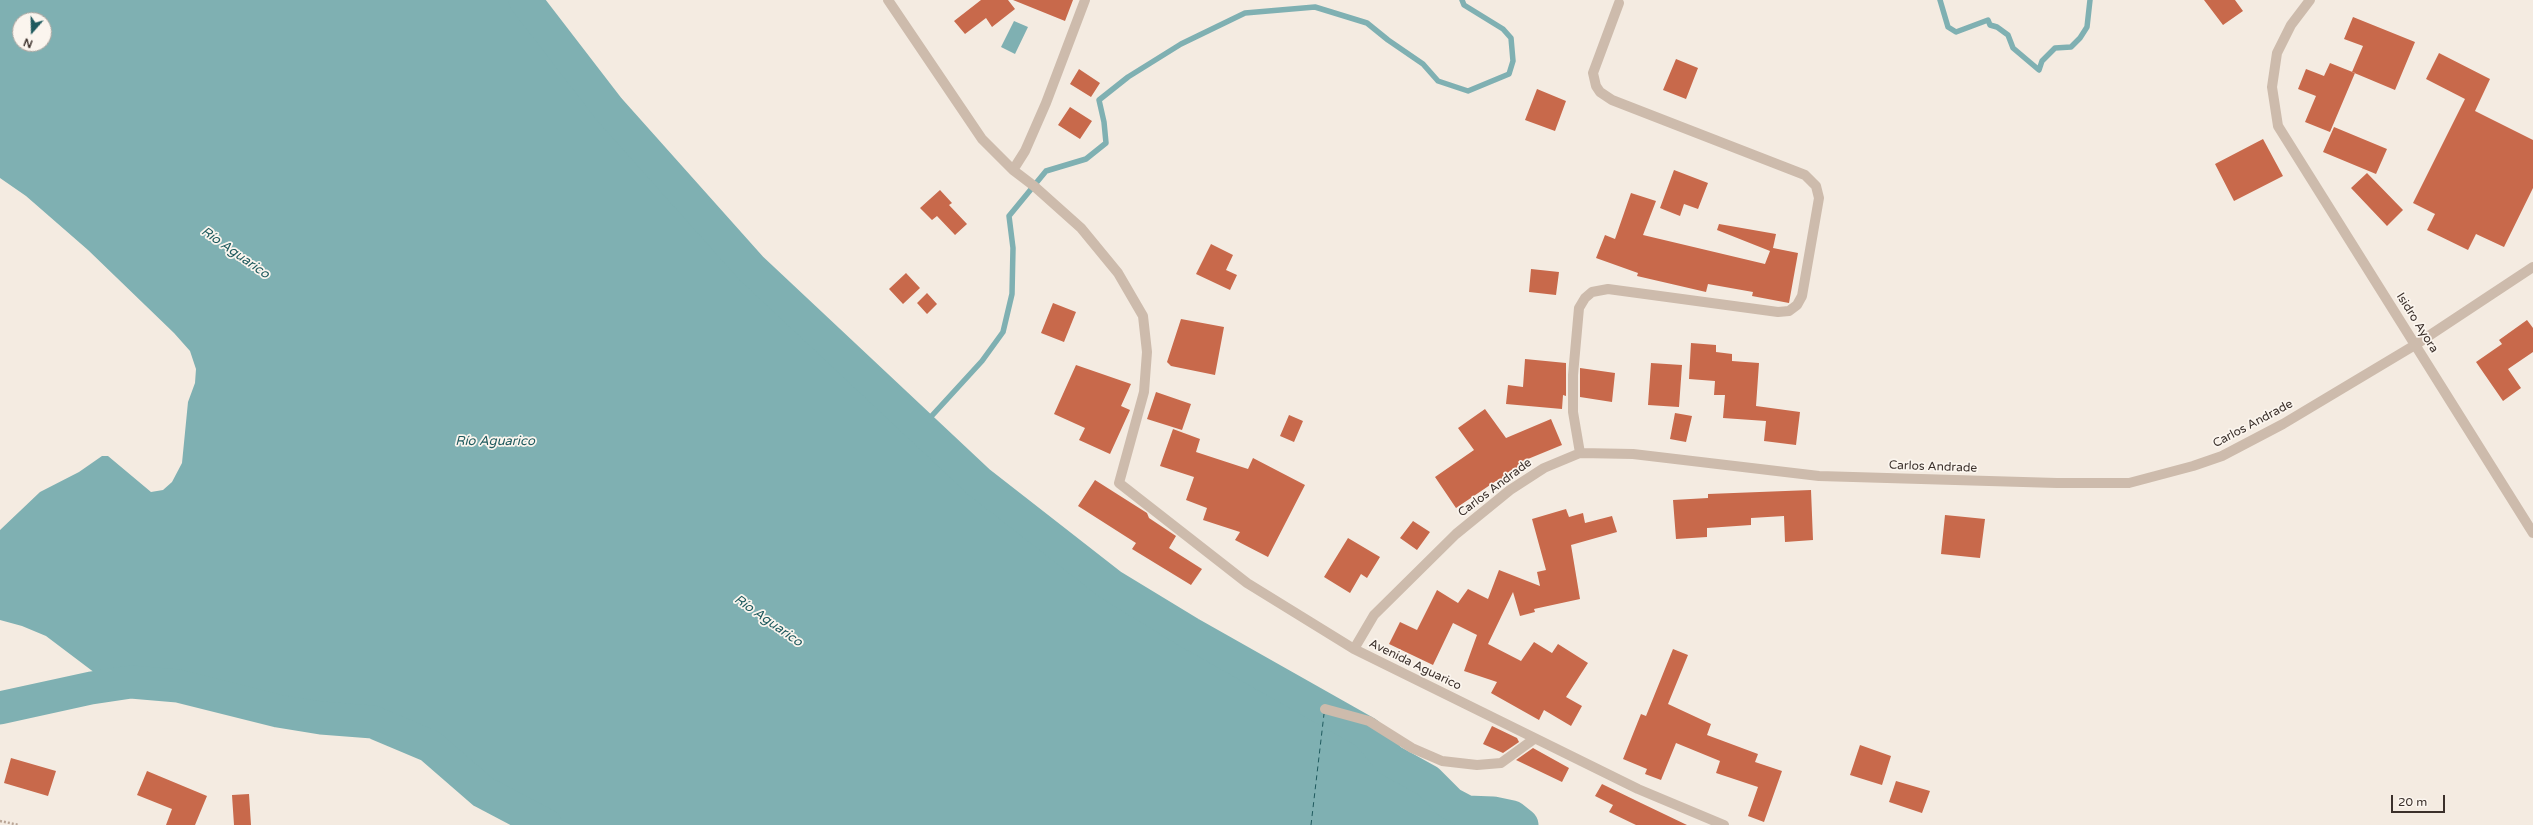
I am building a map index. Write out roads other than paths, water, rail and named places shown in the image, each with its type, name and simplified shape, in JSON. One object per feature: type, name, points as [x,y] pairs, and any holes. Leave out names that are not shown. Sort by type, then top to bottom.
[{"type":"street","points":[[888,0],[982,139],[1013,170],[1025,151],[1046,103],[1085,0]]},
{"type":"street","name":"Isidro Ayora","points":[[2310,0],[2291,25],[2277,54],[2272,87],[2278,126],[2533,532]]},
{"type":"street","points":[[1580,453],[1573,412],[1573,375],[1579,308],[1585,298],[1596,291],[1608,289],[1778,312],[1788,311],[1797,305],[1802,296],[1819,198],[1816,186],[1805,175],[1612,100],[1600,92],[1596,86],[1593,73],[1619,3]]},
{"type":"street","name":"Avenida Aguarico","points":[[1013,170],[1034,186],[1081,228],[1118,272],[1143,316],[1147,352],[1144,392],[1119,483],[1247,583],[1354,649],[1638,789],[1724,825]]},
{"type":"street","name":"Carlos Andrade","points":[[1354,649],[1374,615],[1456,534],[1510,490],[1544,468],[1580,453],[1633,454],[1819,476],[2057,483],[2129,483],[2193,466],[2222,456],[2283,424],[2415,345],[2533,268]]},
{"type":"street","points":[[1325,709],[1369,721],[1412,748],[1442,761],[1477,765],[1500,763],[1534,739]]},
{"type":"water","name":"Río Aguarico","points":[[0,0],[525,0],[609,109],[751,268],[979,482],[1111,585],[1190,633],[1367,733],[1390,760],[1428,781],[1450,803],[1467,812],[1493,813],[1512,817],[1522,825],[546,825],[483,792],[430,746],[373,722],[321,718],[278,711],[178,686],[131,682],[91,688],[0,708],[0,701],[77,687],[98,681],[95,673],[46,636],[22,626],[0,620],[0,530],[40,492],[79,472],[102,456],[108,456],[151,492],[163,490],[172,482],[182,463],[188,402],[195,383],[196,369],[190,351],[174,333],[88,250],[26,196],[0,178]]},
{"type":"water","points":[[1014,21],[1028,27],[1015,54],[1001,47]]},
{"type":"waterway","points":[[525,0],[609,109],[751,268],[979,482],[1111,585],[1190,633],[1367,733],[1390,760],[1428,781],[1450,803],[1467,812],[1493,813],[1512,817],[1522,825]]},
{"type":"waterway","points":[[917,432],[982,361],[1003,332],[1012,294],[1013,248],[1009,216],[1046,171],[1086,159],[1106,143],[1104,122],[1099,100],[1128,77],[1181,44],[1245,13],[1315,7],[1367,23],[1388,40],[1423,64],[1438,81],[1468,91],[1509,74],[1513,61],[1511,38],[1503,29],[1464,5],[1462,0]]},
{"type":"waterway","points":[[1940,0],[1948,27],[1956,32],[1988,20],[1990,25],[1997,27],[2008,35],[2013,48],[2039,70],[2042,61],[2055,48],[2071,47],[2080,38],[2087,27],[2090,0]]},
{"type":"waterway","points":[[0,708],[91,688],[131,682],[178,686],[278,711],[321,718],[373,722],[430,746],[483,792],[546,825]]}]
